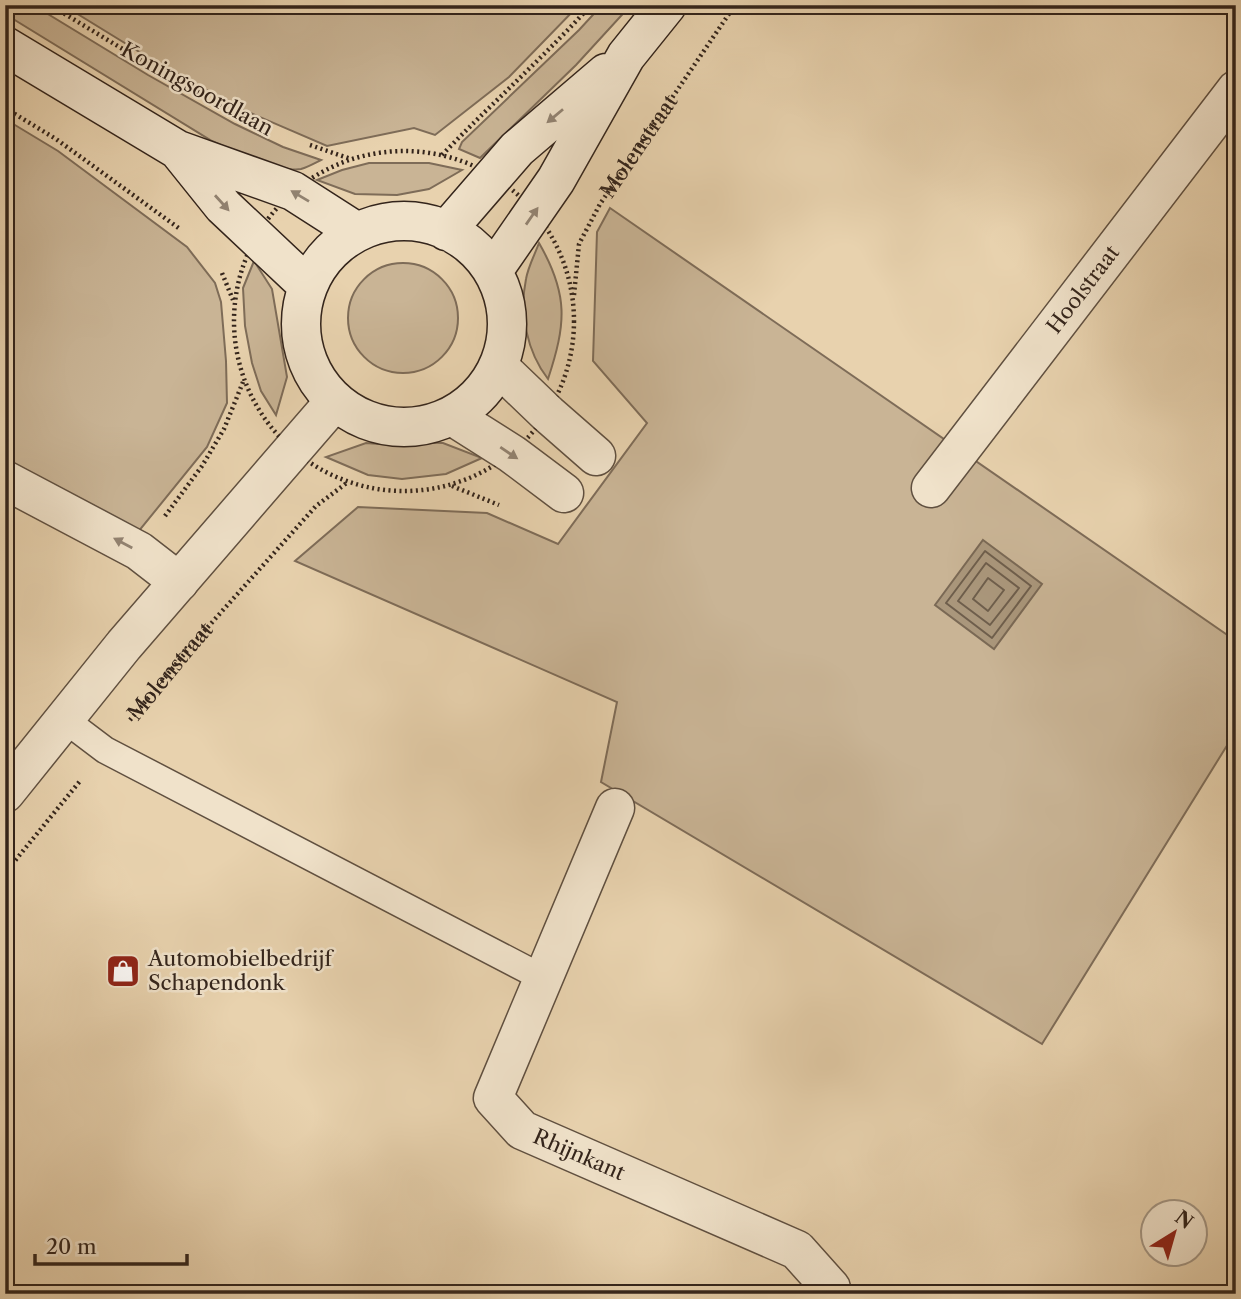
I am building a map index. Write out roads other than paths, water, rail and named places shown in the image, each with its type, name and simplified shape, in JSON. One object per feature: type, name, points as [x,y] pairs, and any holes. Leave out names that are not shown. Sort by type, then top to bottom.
[{"type":"street","points":[[493,271],[556,180],[626,56],[667,5]]},
{"type":"street","points":[[5,47],[178,150],[293,191],[357,232]]},
{"type":"street","points":[[446,231],[491,175],[517,149],[626,56]]},
{"type":"street","name":"Hoolstraat","points":[[930,488],[1236,90]]},
{"type":"street","points":[[178,150],[223,206],[308,286]]},
{"type":"street","points":[[396,221],[416,222],[446,231],[469,244],[493,271],[506,308],[508,328],[499,367],[487,387],[470,404],[452,416],[432,424],[412,427],[370,421],[335,401],[310,365],[303,344],[301,323],[308,286],[320,266],[338,245],[357,232],[396,221]]},
{"type":"street","points":[[499,367],[596,456]]},
{"type":"street","points":[[5,793],[179,582],[335,401]]},
{"type":"street","points":[[452,416],[512,454],[564,493]]},
{"type":"street","points":[[5,480],[139,551],[179,582]]},
{"type":"street","name":"Rhijnkant","points":[[615,808],[493,1098],[522,1130],[797,1250],[831,1287],[832,1294]]},
{"type":"lane","points":[[64,719],[105,750],[543,978]]},
{"type":"water","points":[[983,540],[1042,584],[994,649],[935,605]]},
{"type":"place","name":"Automobielbedrijf Schapendonk","points":[[123,971]]}]
